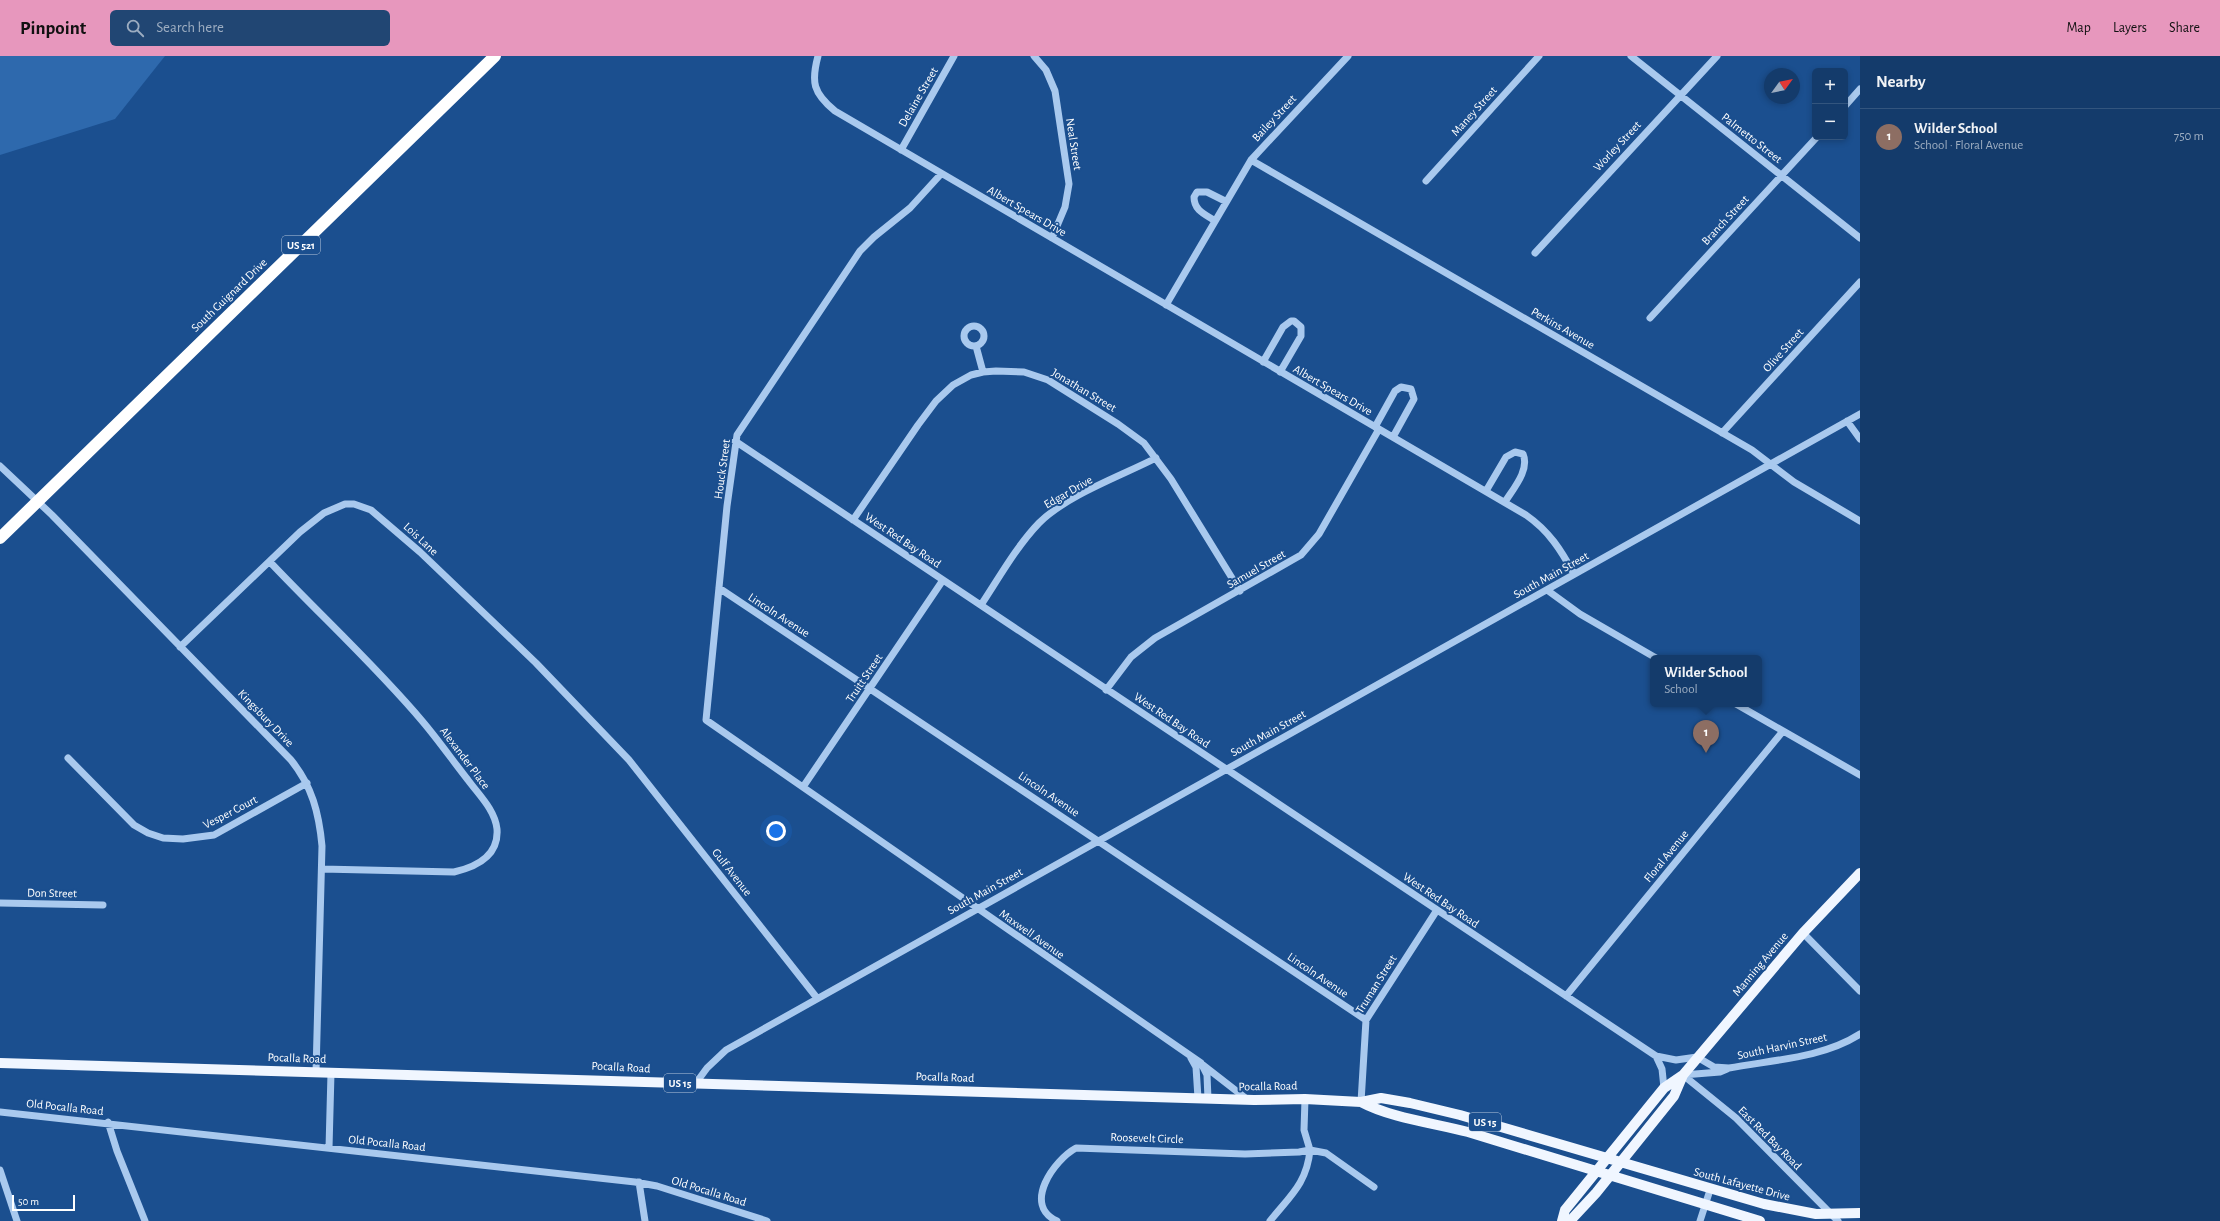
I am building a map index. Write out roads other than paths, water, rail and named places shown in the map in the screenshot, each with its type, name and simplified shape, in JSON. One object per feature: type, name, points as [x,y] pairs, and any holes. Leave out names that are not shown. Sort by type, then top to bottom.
[{"type":"highway","name":"South Guignard Drive","points":[[0,538],[495,56]]},
{"type":"main road","name":"Manning Avenue","points":[[1570,1221],[1610,1176],[1674,1096],[1683,1075],[1697,1057],[1803,933],[1860,873]]},
{"type":"main road","name":"Pocalla Road","points":[[0,1063],[331,1073],[584,1078],[1203,1099],[1305,1099],[1361,1102],[1381,1098],[1438,1109],[1620,1162]]},
{"type":"main road","name":"Manning Avenue","points":[[1562,1221],[1565,1210],[1664,1088],[1683,1075]]},
{"type":"main road","name":"Pocalla Road","points":[[1361,1102],[1378,1111],[1436,1123],[1596,1171]]},
{"type":"main road","name":"South Lafayette Drive","points":[[1620,1162],[1710,1190],[1784,1209],[1835,1218],[1860,1213]]},
{"type":"main road","name":"US 15","points":[[1596,1171],[1760,1221]]},
{"type":"street","name":"Albert Spears Drive","points":[[818,56],[814,85],[822,100],[835,111],[1505,502],[1535,521],[1550,534],[1558,545],[1574,574]]},
{"type":"street","name":"Delaine Street","points":[[901,150],[954,56]]},
{"type":"street","name":"Neal Street","points":[[1034,56],[1046,70],[1055,91],[1069,184],[1068,198],[1052,238]]},
{"type":"street","name":"Bailey Street","points":[[1166,305],[1250,160],[1348,56]]},
{"type":"street","name":"Maney Street","points":[[1426,181],[1539,56]]},
{"type":"street","name":"Palmetto Street","points":[[1631,56],[1860,238]]},
{"type":"street","name":"Worley Street","points":[[1535,253],[1717,56]]},
{"type":"street","points":[[1847,104],[1860,89]]},
{"type":"street","name":"Branch Street","points":[[1650,318],[1813,140]]},
{"type":"street","name":"Perkins Avenue","points":[[1250,160],[1752,450],[1794,482],[1860,521]]},
{"type":"street","name":"Houck Street","points":[[803,787],[706,720],[736,441],[742,429],[860,251],[874,236],[910,208],[942,174]]},
{"type":"street","points":[[1214,220],[1198,210],[1194,197],[1197,192],[1202,191],[1225,201]]},
{"type":"street","name":"Olive Street","points":[[1722,433],[1860,282]]},
{"type":"street","name":"Albert Spears Drive","points":[[1263,362],[1283,327],[1291,321],[1294,321],[1301,327],[1301,336],[1280,372]]},
{"type":"street","points":[[976,346],[983,372]]},
{"type":"street","name":"Jonathan Street","points":[[853,520],[936,401],[953,385],[983,372],[1015,371],[1048,380],[1137,438],[1156,458],[1240,591]]},
{"type":"street","name":"Albert Spears Drive","points":[[1377,428],[1395,391],[1401,387],[1411,389],[1414,399],[1393,437]]},
{"type":"street","name":"South Main Street","points":[[696,1083],[707,1068],[726,1050],[1860,414]]},
{"type":"street","points":[[1847,421],[1860,439]]},
{"type":"street","name":"Samuel Street","points":[[1106,690],[1138,650],[1155,638],[1240,591],[1301,555],[1310,547],[1377,428]]},
{"type":"street","name":"West Red Bay Road","points":[[736,441],[1106,690],[1656,1056],[1676,1060],[1697,1057]]},
{"type":"street","points":[[1486,491],[1506,457],[1515,452],[1523,454],[1526,460],[1524,469],[1505,502]]},
{"type":"street","name":"Edgar Drive","points":[[981,606],[1030,534],[1049,515],[1074,498],[1156,458]]},
{"type":"street","name":"Kingsbury Drive","points":[[0,466],[37,501],[291,760],[307,783],[318,812],[322,846],[316,1072]]},
{"type":"street","name":"Lois Lane","points":[[180,647],[300,532],[324,513],[335,508],[354,504],[371,510],[420,552],[536,663],[629,760]]},
{"type":"street","name":"Alexander Place","points":[[270,562],[422,721],[481,797],[492,814],[497,827],[493,848],[485,859],[469,868],[454,872],[322,869]]},
{"type":"street","name":"Truitt Street","points":[[803,787],[943,580]]},
{"type":"street","name":"Lincoln Avenue","points":[[719,588],[1366,1020]]},
{"type":"street","points":[[1547,590],[1580,614],[1651,655]]},
{"type":"street","points":[[1741,707],[1860,775]]},
{"type":"street","name":"Floral Avenue","points":[[1566,996],[1783,731]]},
{"type":"street","name":"Vesper Court","points":[[68,758],[134,825],[148,833],[163,838],[184,839],[214,835],[307,783]]},
{"type":"street","name":"Gulf Avenue","points":[[629,760],[817,998]]},
{"type":"street","name":"Maxwell Avenue","points":[[803,787],[1190,1057],[1201,1063],[1248,1100]]},
{"type":"street","name":"Don Street","points":[[0,903],[103,904]]},
{"type":"street","name":"Truman Street","points":[[1361,1102],[1366,1020],[1437,910]]},
{"type":"street","points":[[1803,933],[1860,990]]},
{"type":"street","name":"South Harvin Street","points":[[1683,1075],[1720,1072],[1730,1068],[1821,1051],[1860,1034]]},
{"type":"street","points":[[1656,1056],[1662,1068],[1664,1088]]},
{"type":"street","points":[[1190,1057],[1196,1067],[1203,1099]]},
{"type":"street","name":"South Harvin Street","points":[[1697,1057],[1714,1067],[1730,1068]]},
{"type":"street","points":[[1201,1063],[1207,1075],[1203,1099]]},
{"type":"street","points":[[329,1148],[331,1073]]},
{"type":"street","name":"East Red Bay Road","points":[[1683,1075],[1736,1118],[1835,1218]]},
{"type":"street","points":[[1270,1221],[1304,1178],[1308,1165],[1310,1150],[1304,1130],[1305,1099]]},
{"type":"street","name":"Old Pocalla Road","points":[[0,1112],[108,1122],[639,1182],[767,1221]]},
{"type":"street","points":[[108,1122],[117,1151],[145,1221]]},
{"type":"street","name":"Roosevelt Circle","points":[[1057,1221],[1048,1216],[1040,1202],[1042,1187],[1064,1157],[1076,1148],[1245,1154],[1299,1152],[1310,1150]]},
{"type":"street","points":[[1310,1150],[1326,1154],[1374,1187]]},
{"type":"street","points":[[0,1170],[17,1221]]},
{"type":"street","points":[[639,1182],[645,1221]]},
{"type":"street","points":[[1700,1221],[1710,1190]]},
{"type":"place","name":"Wilder School","points":[[1706,753]]}]
